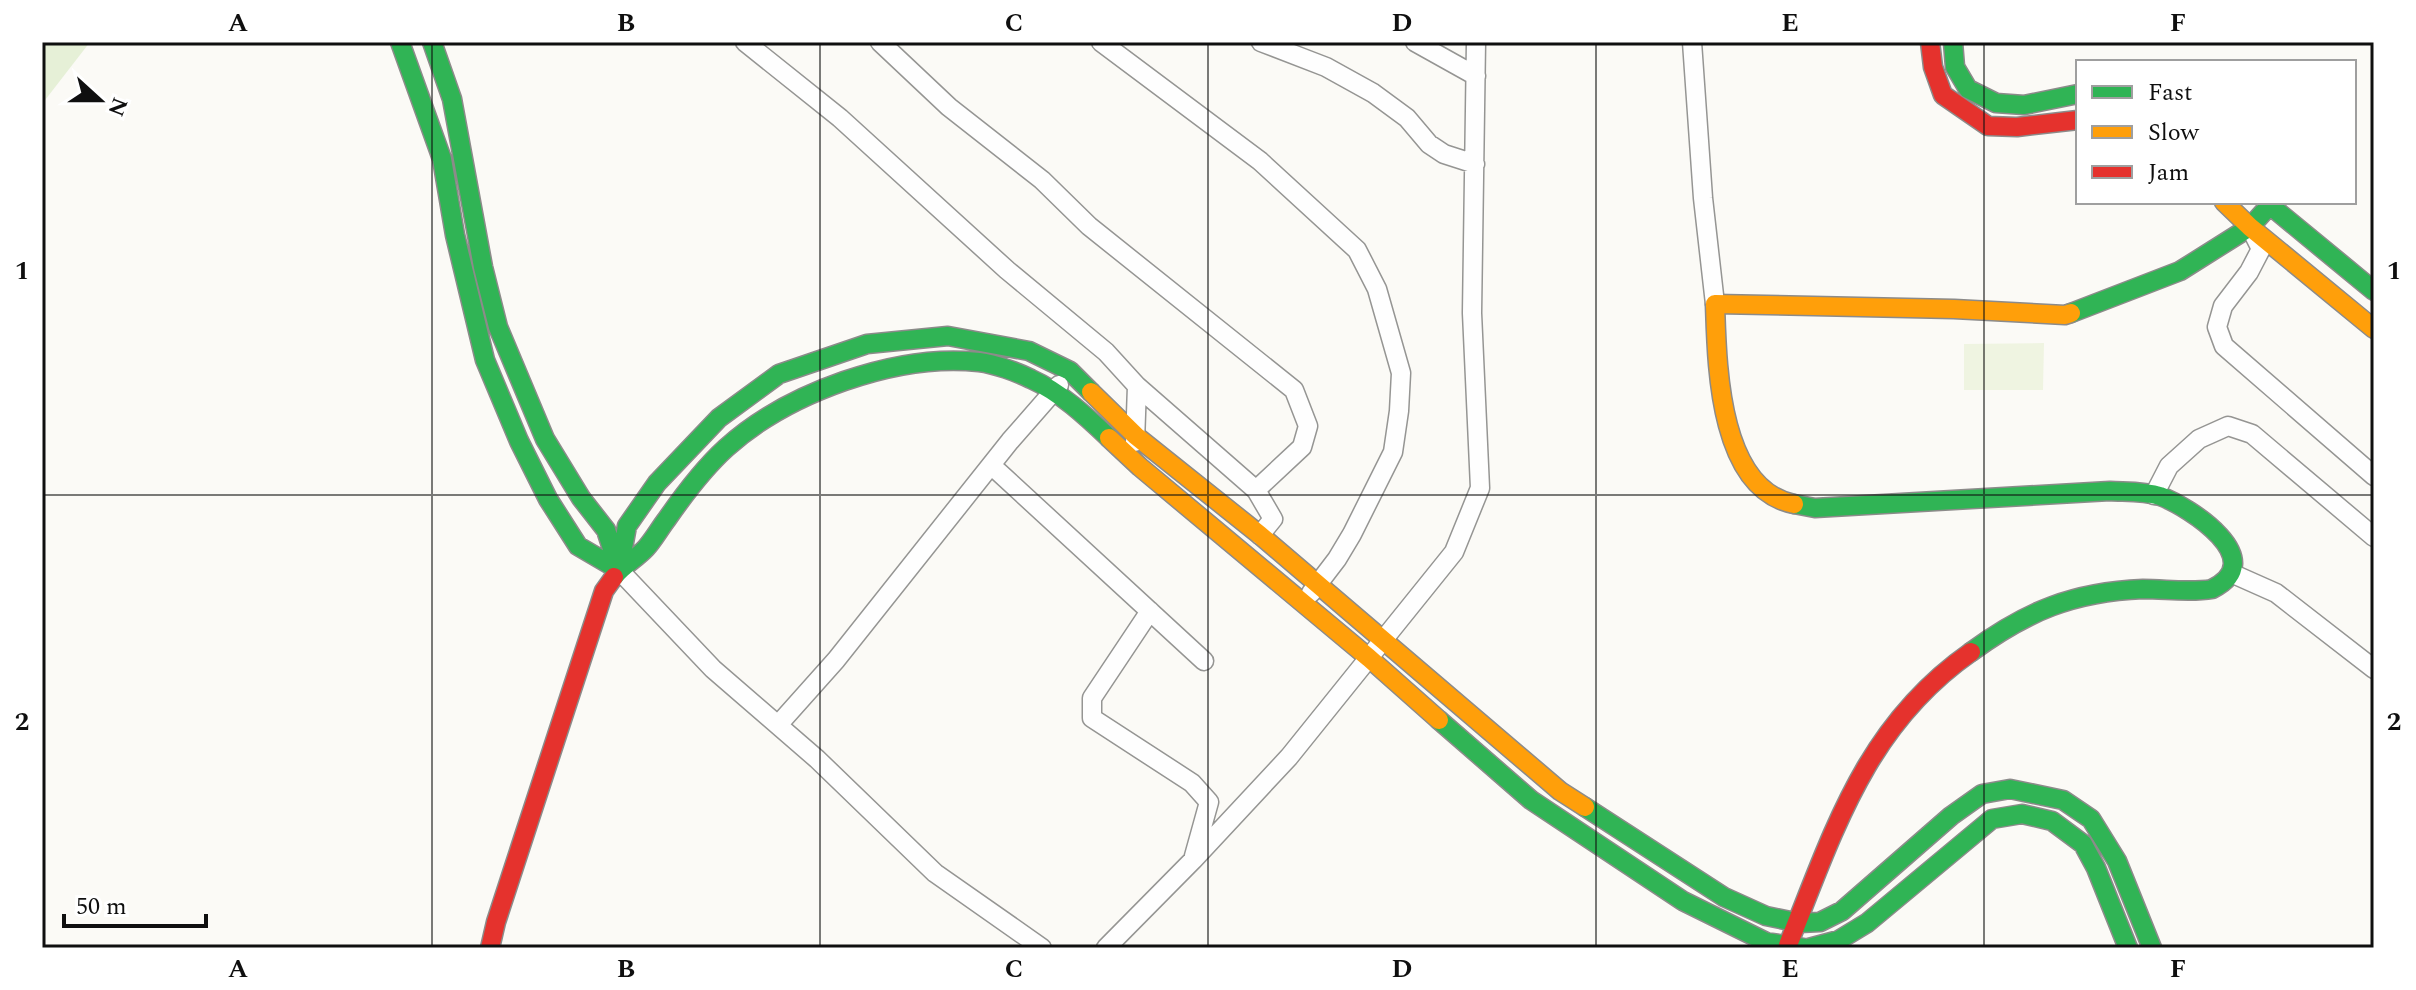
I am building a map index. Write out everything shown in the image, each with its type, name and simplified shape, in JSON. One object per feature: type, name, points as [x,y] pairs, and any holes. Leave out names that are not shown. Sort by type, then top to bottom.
[{"type":"street","points":[[400,42],[442,159],[455,235],[485,360],[519,441],[578,546],[619,570],[713,669],[817,759],[935,873],[1042,948]]},
{"type":"street","points":[[432,42],[452,99],[483,267],[498,327],[545,439],[581,498],[606,530],[619,570]]},
{"type":"street","points":[[745,42],[840,118],[1007,270],[1106,352],[1137,386],[1256,490],[1273,519],[1260,535]]},
{"type":"street","points":[[880,42],[949,107],[1042,180],[1089,226],[1294,390],[1308,426],[1302,447],[1256,490]]},
{"type":"street","points":[[1101,42],[1260,161],[1357,250],[1377,289],[1401,373],[1393,452],[1352,534],[1303,603]]},
{"type":"street","points":[[1261,42],[1326,67],[1373,93],[1407,118],[1429,144],[1444,154],[1475,164]]},
{"type":"street","points":[[1415,42],[1476,76]]},
{"type":"street","points":[[1106,948],[1289,757],[1454,552],[1480,488],[1472,313],[1476,42]]},
{"type":"street","points":[[1692,42],[1722,401],[1730,434],[1753,479],[1775,497],[1794,506],[1815,508],[2110,491],[2154,495],[2185,508],[2221,537],[2230,547],[2233,560],[2231,573],[2223,584],[2211,590],[2121,590],[2082,595],[2048,606],[2011,623],[1948,668],[1918,694],[1880,742],[1845,809],[1798,923],[1801,947]]},
{"type":"street","points":[[1930,42],[1933,67],[1943,95],[1988,126],[2017,127],[2076,120]]},
{"type":"street","points":[[1953,42],[1955,67],[1968,89],[1996,103],[2024,105],[2076,94]]},
{"type":"street","points":[[2226,204],[2374,329]]},
{"type":"street","points":[[1715,304],[1954,309],[2065,315],[2180,271],[2250,227],[2268,204],[2374,291]]},
{"type":"street","points":[[2250,227],[2261,249],[2249,272],[2223,306],[2217,327],[2224,346],[2374,476]]},
{"type":"street","points":[[619,570],[627,526],[657,483],[719,418],[779,374],[867,344],[948,336],[1029,351],[1070,371],[1136,436],[1260,535],[1560,791],[1724,897],[1751,911],[1798,923],[1826,920],[1842,911],[1951,816],[1982,794],[2010,789],[2063,800],[2091,819],[2117,861],[2152,948]]},
{"type":"street","points":[[490,948],[604,591],[619,570],[645,549],[697,477],[727,447],[758,424],[815,392],[887,367],[927,362],[981,362],[1032,379],[1081,412],[1531,800],[1683,901],[1725,923],[1766,942],[1801,947],[1839,940],[1867,923],[1992,819],[2022,814],[2052,821],[2083,844],[2096,868],[2128,948]]},
{"type":"street","points":[[778,725],[836,660],[1070,371]]},
{"type":"street","points":[[1131,458],[1136,436],[1137,386]]},
{"type":"street","points":[[2154,495],[2169,466],[2199,439],[2228,426],[2252,434],[2374,537]]},
{"type":"street","points":[[991,465],[1204,661]]},
{"type":"street","points":[[2231,573],[2276,593],[2374,669]]},
{"type":"street","points":[[1150,611],[1092,698],[1092,718],[1192,783],[1209,802],[1193,860]]},
{"type":"green space","points":[[42,42],[90,42],[42,104]]},
{"type":"green space","points":[[2044,343],[2043,390],[1964,390],[1964,344]]},
{"type":"traffic: fast","points":[[400,42],[442,159],[455,235],[485,360],[519,441],[548,499],[578,546],[619,570]]},
{"type":"traffic: fast","points":[[432,42],[452,99],[483,267],[498,327],[545,439],[581,498],[606,530],[618,567]]},
{"type":"traffic: fast","points":[[1953,42],[1955,67],[1968,89],[1996,103],[2024,105],[2076,94]]},
{"type":"traffic: fast","points":[[2268,204],[2374,291]]},
{"type":"traffic: fast","points":[[2071,313],[2180,271],[2250,227],[2270,205]]},
{"type":"traffic: fast","points":[[619,570],[627,526],[657,483],[719,418],[779,374],[867,344],[948,336],[1029,351],[1070,371],[1091,392]]},
{"type":"traffic: fast","points":[[614,577],[646,548],[710,464],[751,428],[811,394],[879,371],[947,361],[999,366],[1052,391],[1109,438]]},
{"type":"traffic: fast","points":[[1794,504],[1815,508],[2110,491],[2141,492],[2160,496],[2189,511],[2219,536],[2229,550],[2233,564],[2228,577],[2212,589],[2143,589],[2073,599],[2012,625],[1971,652]]},
{"type":"traffic: fast","points":[[1439,720],[1531,800],[1683,901],[1766,942],[1804,948]]},
{"type":"traffic: fast","points":[[1585,807],[1724,897],[1766,916],[1800,923],[1820,922],[1842,911],[1951,816],[1982,794],[2010,789],[2063,800],[2091,819],[2117,861],[2152,948]]},
{"type":"traffic: fast","points":[[1809,948],[1839,940],[1867,923],[1992,819],[2022,814],[2052,821],[2083,844],[2096,868],[2128,948]]},
{"type":"traffic: slow","points":[[2226,204],[2374,329]]},
{"type":"traffic: slow","points":[[1794,504],[1769,494],[1750,475],[1736,450],[1721,389],[1715,304],[2071,313]]},
{"type":"traffic: slow","points":[[1091,392],[1136,436],[1260,535],[1560,791],[1585,807]]},
{"type":"traffic: slow","points":[[1109,438],[1439,720]]},
{"type":"traffic: jam","points":[[1930,42],[1933,67],[1943,95],[1988,126],[2017,127],[2076,120]]},
{"type":"traffic: jam","points":[[490,948],[604,591],[614,577]]},
{"type":"traffic: jam","points":[[1788,945],[1838,822],[1879,747],[1904,713],[1935,681],[1971,652]]}]
